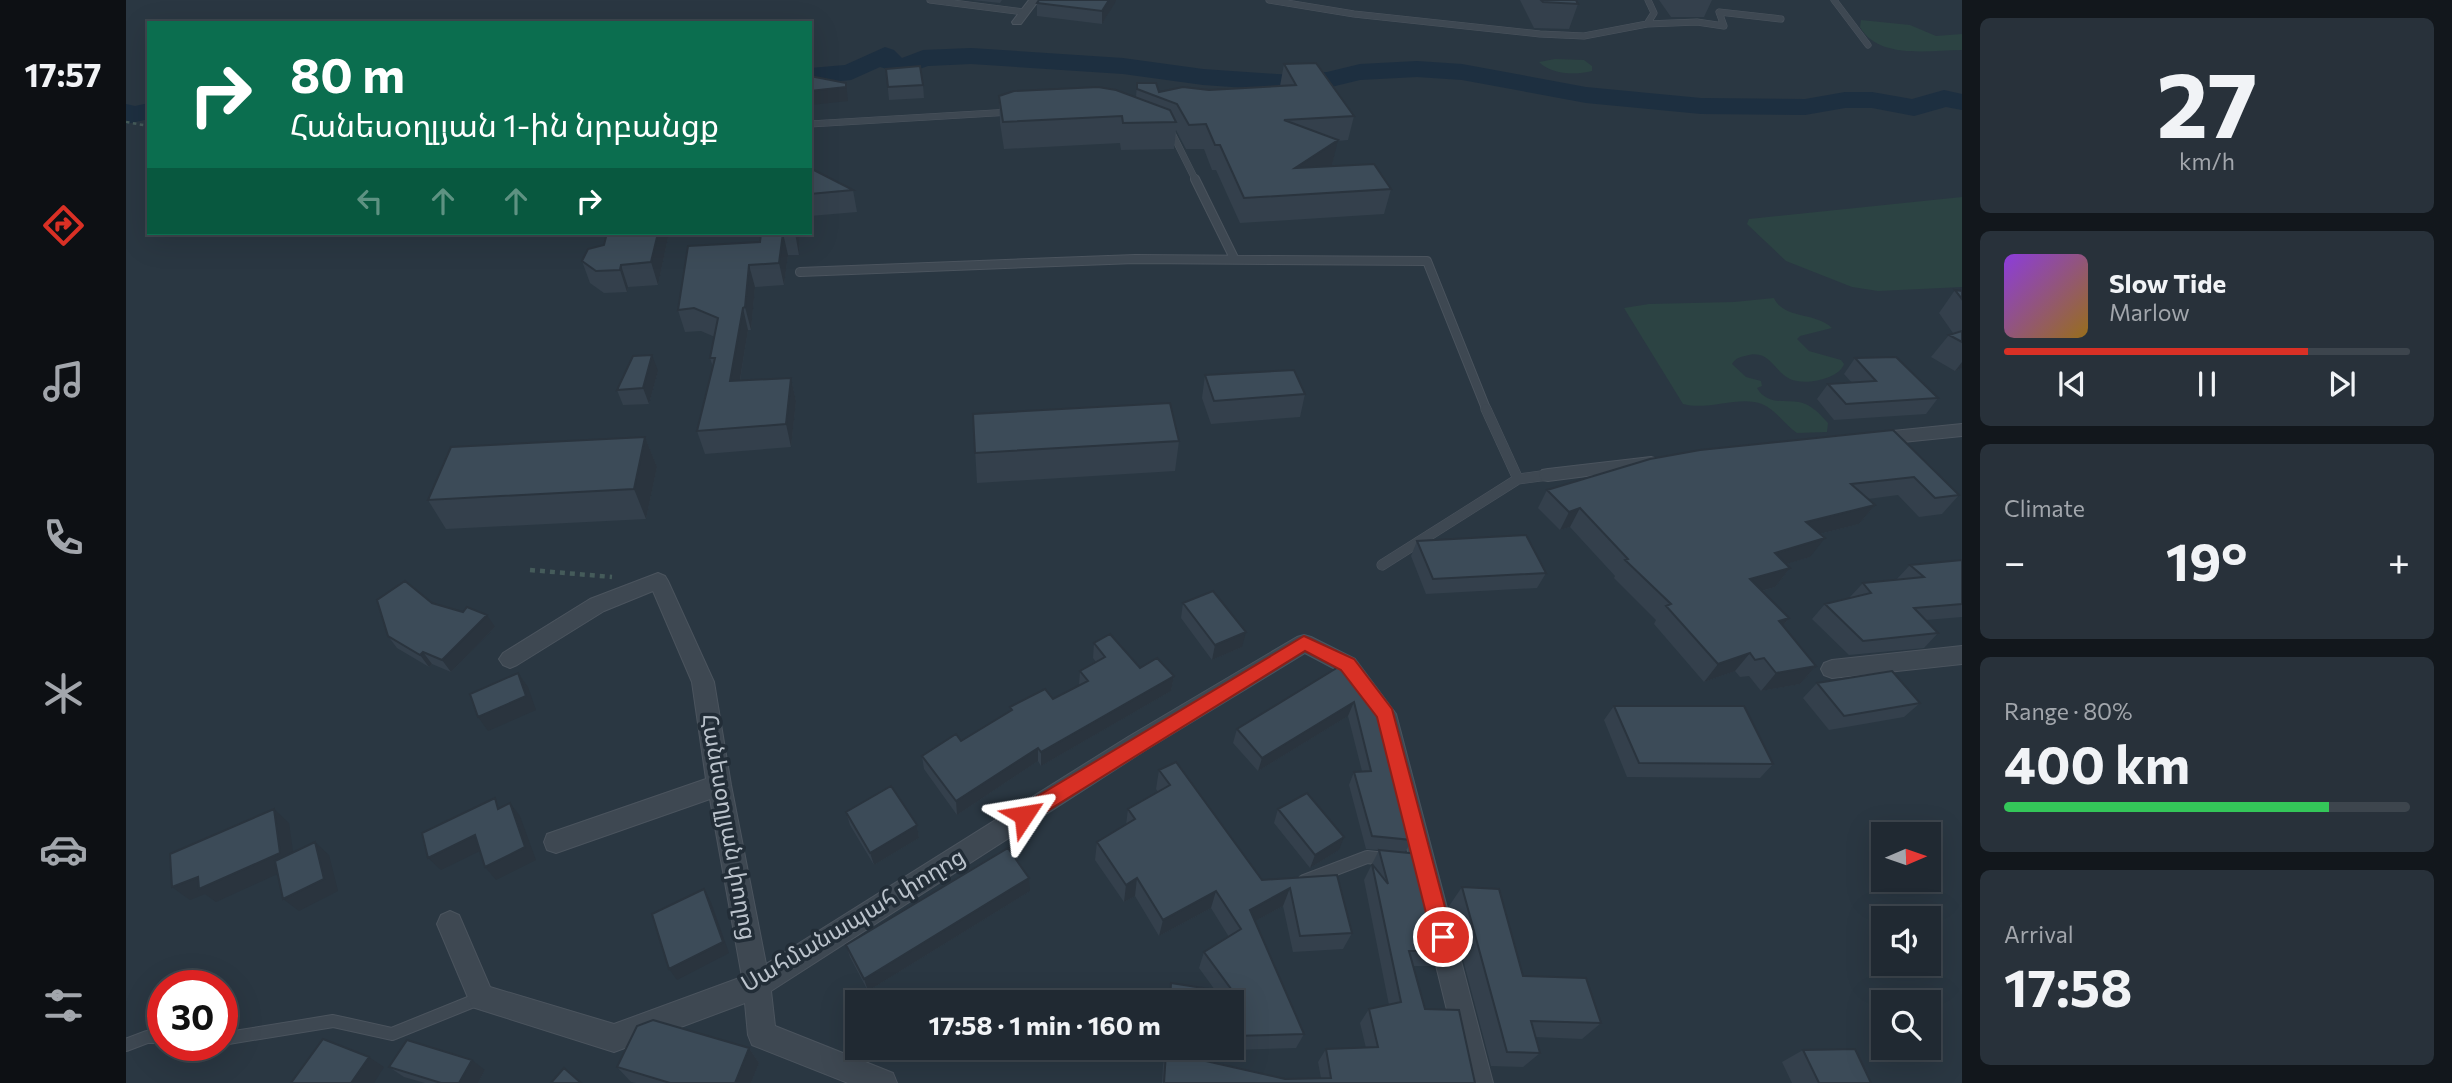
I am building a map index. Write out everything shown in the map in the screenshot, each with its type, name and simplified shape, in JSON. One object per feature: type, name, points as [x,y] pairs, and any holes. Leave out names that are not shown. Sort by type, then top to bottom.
[{"type":"street","points":[[1017,22],[1034,0]]},
{"type":"street","points":[[1853,441],[1962,430]]},
{"type":"street","points":[[1548,475],[1666,462]]},
{"type":"street","name":"Հանեսօղլյան փողոց","points":[[510,659],[597,605],[658,581],[704,682],[719,785],[757,985],[762,1035],[883,1083]]},
{"type":"street","name":"Սահմանապահ փողոց","points":[[481,998],[614,1038],[757,985],[1136,744],[1304,643],[1348,664],[1385,714],[1413,862]]},
{"type":"street","points":[[1832,669],[1962,655]]},
{"type":"street","points":[[556,842],[719,785]]},
{"type":"street","points":[[1413,862],[1479,1083]]},
{"type":"street","points":[[450,924],[481,998]]},
{"type":"lane","points":[[930,0],[1024,12]]},
{"type":"lane","points":[[1269,0],[1354,14],[1540,34],[1584,36],[1647,24],[1698,22],[1724,26],[1719,12],[1781,19]]},
{"type":"lane","points":[[1647,24],[1654,13],[1648,0]]},
{"type":"lane","points":[[1835,0],[1868,45]]},
{"type":"lane","points":[[812,124],[1026,111]]},
{"type":"lane","points":[[1160,129],[1172,133],[1234,258]]},
{"type":"lane","points":[[800,272],[1135,259],[1427,261],[1503,451],[1518,479]]},
{"type":"lane","points":[[1382,565],[1518,479],[1548,475]]},
{"type":"lane","points":[[1296,884],[1367,857],[1413,862]]},
{"type":"lane","points":[[238,1036],[333,1021],[392,1034],[481,998]]},
{"type":"lane","points":[[126,1045],[147,1037]]},
{"type":"path","points":[[126,122],[147,126]]},
{"type":"path","points":[[530,570],[620,578]]},
{"type":"green space","points":[[1861,20],[1910,25],[1936,36],[1962,34],[1962,50],[1892,49],[1879,45],[1868,37],[1860,27]]},
{"type":"green space","points":[[1555,59],[1584,60],[1592,66],[1592,71],[1564,73],[1539,62]]},
{"type":"green space","points":[[1962,197],[1962,287],[1878,291],[1852,287],[1786,261],[1747,224],[1749,219]]},
{"type":"green space","points":[[1774,298],[1778,305],[1792,313],[1825,323],[1832,328],[1797,339],[1809,351],[1841,360],[1844,364],[1841,369],[1821,380],[1804,382],[1790,379],[1760,355],[1741,357],[1732,364],[1746,377],[1761,381],[1762,386],[1757,388],[1766,397],[1776,401],[1799,402],[1812,407],[1828,423],[1827,432],[1797,433],[1772,410],[1753,402],[1703,406],[1683,404],[1624,308],[1649,304]]},
{"type":"building","points":[[1039,0],[1109,0],[1102,11],[1037,3]]},
{"type":"building","points":[[1541,0],[1576,0],[1578,4],[1543,2]]},
{"type":"building","points":[[1316,63],[1354,116],[1284,120],[1338,140],[1295,168],[1374,164],[1391,189],[1244,198],[1220,145],[1215,145],[1206,124],[1189,125],[1177,104],[1137,89],[1137,83],[1156,83],[1159,92],[1183,87],[1209,90],[1296,85],[1284,64]]},
{"type":"building","points":[[920,66],[923,85],[888,87],[886,69]]},
{"type":"building","points":[[812,76],[846,83],[846,87],[812,91]]},
{"type":"building","points":[[1098,87],[1116,90],[1170,110],[1176,122],[1123,123],[1122,116],[1003,122],[999,96],[1014,91]]},
{"type":"building","points":[[812,169],[853,190],[812,194]]},
{"type":"building","points":[[606,235],[658,235],[651,262],[621,265],[620,270],[596,271],[582,261],[588,249],[604,245]]},
{"type":"building","points":[[761,235],[783,235],[779,263],[749,265],[745,307],[730,381],[791,378],[786,424],[697,431],[715,358],[710,358],[718,318],[694,308],[678,310],[688,246],[760,242]]},
{"type":"building","points":[[1962,331],[1962,342],[1949,335]]},
{"type":"building","points":[[652,355],[643,388],[617,390],[633,356]]},
{"type":"building","points":[[1896,357],[1938,398],[1846,404],[1828,384],[1876,381],[1855,358]]},
{"type":"building","points":[[1294,370],[1305,394],[1214,401],[1205,375]]},
{"type":"building","points":[[1170,403],[1179,441],[975,453],[973,414]]},
{"type":"building","points":[[1893,430],[1959,495],[1935,498],[1914,477],[1851,484],[1875,505],[1806,522],[1825,538],[1775,553],[1790,568],[1750,579],[1789,618],[1779,621],[1816,666],[1776,673],[1764,658],[1755,660],[1750,653],[1718,664],[1666,606],[1671,604],[1625,560],[1628,559],[1580,508],[1569,512],[1547,490],[1650,459],[1700,450]]},
{"type":"building","points":[[645,437],[634,489],[428,500],[451,447]]},
{"type":"building","points":[[1526,535],[1546,573],[1433,579],[1417,541]]},
{"type":"building","points":[[1962,560],[1962,604],[1914,608],[1938,633],[1863,641],[1825,604],[1871,593],[1863,583],[1924,577],[1910,565]]},
{"type":"building","points":[[405,581],[432,603],[463,612],[467,607],[487,615],[442,660],[423,652],[420,655],[388,636],[377,600]]},
{"type":"building","points":[[1213,591],[1246,632],[1215,645],[1183,603]]},
{"type":"building","points":[[1110,634],[1140,668],[1157,658],[1174,676],[1041,752],[1038,748],[956,801],[922,756],[956,734],[961,741],[1012,710],[1010,707],[1045,689],[1053,699],[1088,681],[1080,671],[1105,657],[1094,643]]},
{"type":"building","points":[[1340,666],[1375,701],[1389,763],[1412,840],[1372,836],[1354,772],[1371,771],[1354,702],[1262,758],[1237,729]]},
{"type":"building","points":[[1892,671],[1920,703],[1844,716],[1817,683]]},
{"type":"building","points":[[518,673],[526,696],[478,717],[470,694]]},
{"type":"building","points":[[1614,706],[1744,706],[1773,764],[1639,763]]},
{"type":"building","points":[[1176,762],[1262,880],[1337,875],[1352,933],[1300,936],[1290,888],[1250,910],[1304,1034],[1244,1036],[1244,990],[1232,990],[1204,952],[1241,929],[1216,891],[1163,920],[1137,878],[1126,885],[1097,842],[1135,819],[1128,809],[1170,785],[1159,770]]},
{"type":"building","points":[[891,786],[917,825],[870,853],[846,812]]},
{"type":"building","points":[[1307,793],[1344,837],[1315,855],[1278,809]]},
{"type":"building","points":[[495,798],[498,809],[510,803],[525,847],[485,867],[475,835],[428,858],[422,833]]},
{"type":"building","points":[[274,809],[280,853],[199,889],[198,877],[172,887],[170,854]]},
{"type":"building","points":[[315,842],[324,879],[283,899],[275,861]]},
{"type":"building","points":[[1008,848],[1029,878],[864,979],[846,945]]},
{"type":"building","points":[[1379,850],[1419,854],[1444,951],[1409,951],[1425,1009],[1459,1010],[1475,1083],[1164,1083],[1165,1060],[1201,1060],[1285,1079],[1331,1078],[1326,1049],[1378,1047],[1369,1009],[1401,1002],[1372,864],[1388,884]]},
{"type":"building","points":[[1462,887],[1499,889],[1523,976],[1586,978],[1601,1023],[1531,1021],[1540,1053],[1507,1052]]},
{"type":"building","points":[[704,889],[723,942],[669,969],[652,914]]},
{"type":"building","points":[[1171,983],[1215,990],[1171,990]]},
{"type":"building","points":[[653,1020],[749,1048],[735,1083],[670,1083],[617,1067],[637,1026]]},
{"type":"building","points":[[323,1039],[369,1057],[351,1083],[291,1083]]},
{"type":"building","points":[[407,1040],[472,1060],[459,1083],[441,1083],[389,1067]]},
{"type":"building","points":[[1855,1049],[1871,1083],[1819,1083],[1803,1050]]},
{"type":"building","points":[[564,1068],[581,1083],[551,1083]]},
{"type":"waterway","points":[[812,76],[851,72],[885,55],[891,64],[905,66],[923,58],[971,56],[1123,66],[1203,77],[1291,83],[1327,80],[1360,72],[1417,69],[1462,72],[1586,95],[1701,106],[1805,107],[1845,100],[1872,100],[1914,108],[1944,98],[1962,102]]},
{"type":"waterway","points":[[126,112],[128,116],[147,111]]},
{"type":"route","points":[[1024,815],[1304,643],[1348,664],[1385,714],[1443,937]]}]
